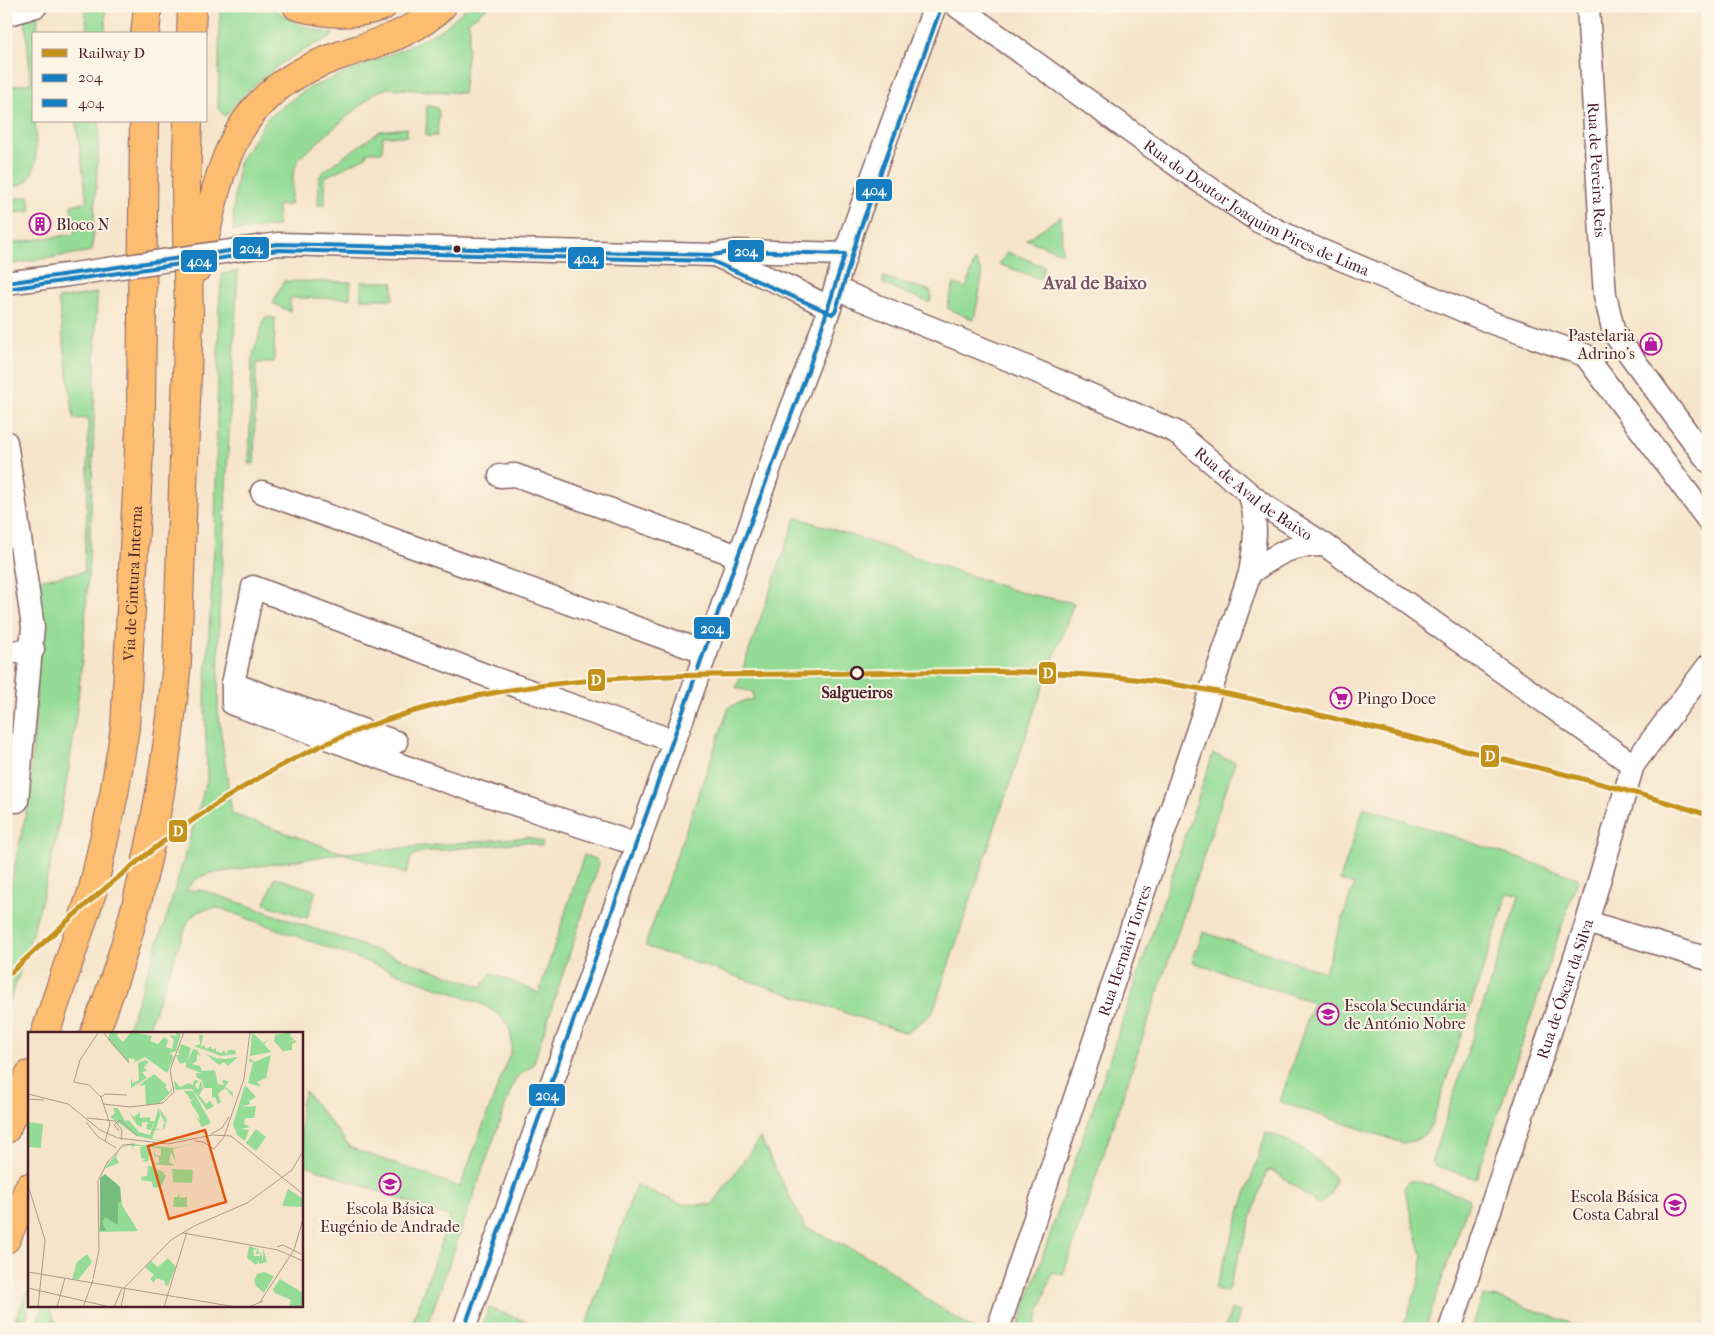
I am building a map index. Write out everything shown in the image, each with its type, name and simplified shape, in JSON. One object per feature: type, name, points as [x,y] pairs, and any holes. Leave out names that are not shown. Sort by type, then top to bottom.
[{"type":"highway","points":[[142,6],[145,32]]},
{"type":"highway","points":[[145,32],[148,6]]},
{"type":"highway","points":[[191,32],[192,6]]},
{"type":"highway","points":[[297,6],[338,14],[367,12],[383,6]]},
{"type":"highway","points":[[189,315],[214,194],[224,161],[237,133],[250,114],[280,85],[299,73],[332,58],[399,34],[418,24],[442,6]]},
{"type":"highway","name":"Via de Cintura Interna","points":[[46,1031],[92,889],[114,794],[124,728],[141,410],[144,122]]},
{"type":"highway","points":[[95,1032],[126,938],[140,887],[171,719],[177,662],[189,315],[186,188],[188,122]]},
{"type":"highway","points":[[6,1083],[28,1053]]},
{"type":"highway","points":[[6,1129],[28,1077]]},
{"type":"highway","points":[[6,1239],[28,1189]]},
{"type":"street","points":[[6,15],[36,6]]},
{"type":"street","points":[[464,1329],[706,653],[738,556],[833,299],[845,254],[934,6]]},
{"type":"street","name":"Rua do Doutor Joaquim Pires de Lima","points":[[957,6],[1192,176],[1258,220],[1310,246],[1493,323],[1585,356]]},
{"type":"street","name":"Rua de Pereira Reis","points":[[1588,6],[1605,295],[1614,333]]},
{"type":"street","points":[[6,283],[278,244],[713,255],[736,251],[845,254]]},
{"type":"street","name":"Rua de Aval de Baixo","points":[[713,255],[789,287],[833,299],[1017,363],[1176,432],[1250,495],[1325,545],[1632,765]]},
{"type":"street","points":[[1708,461],[1614,333],[1585,356],[1708,520]]},
{"type":"street","points":[[6,442],[10,497],[33,627],[32,649],[11,799]]},
{"type":"street","points":[[500,476],[514,475],[738,556]]},
{"type":"street","points":[[262,492],[706,653]]},
{"type":"street","name":"Rua Hernâni Torres","points":[[998,1329],[1250,573],[1257,534],[1255,512],[1250,495]]},
{"type":"street","points":[[1250,573],[1284,550],[1304,545],[1325,545]]},
{"type":"street","points":[[638,844],[442,780],[233,704],[233,684],[253,587],[440,663],[674,741]]},
{"type":"street","points":[[6,653],[32,649]]},
{"type":"street","name":"Rua de Óscar da Silva","points":[[1450,1329],[1587,922],[1632,765],[1708,666]]},
{"type":"street","points":[[233,684],[396,742]]},
{"type":"street","points":[[1587,922],[1708,960]]},
{"type":"green space","points":[[84,6],[106,6],[105,32],[88,32]]},
{"type":"green space","points":[[220,6],[271,6],[300,24],[333,34],[331,38],[286,60],[248,91],[225,116],[218,109]]},
{"type":"green space","points":[[468,6],[489,6],[468,22],[470,29],[463,93],[387,88],[375,93],[299,158],[294,170],[290,205],[278,205],[278,226],[233,231],[234,202],[239,163],[268,117],[307,89],[405,48],[443,29]]},
{"type":"green space","points":[[38,11],[37,32],[32,32],[32,122],[35,122],[36,159],[30,177],[24,183],[6,188],[6,87],[31,83],[25,18]]},
{"type":"green space","points":[[427,105],[437,108],[439,112],[437,136],[426,136]]},
{"type":"green space","points":[[76,122],[100,122],[92,251],[6,265],[6,244],[75,234],[71,205],[87,202]]},
{"type":"green space","points":[[407,128],[407,136],[383,136],[382,152],[367,152],[366,157],[325,177],[325,205],[318,205],[319,177],[325,170],[380,131]]},
{"type":"green space","points":[[29,196],[31,211],[6,214],[6,200]]},
{"type":"green space","points":[[1061,216],[1062,253],[1026,239],[1027,239]]},
{"type":"green space","points":[[1007,252],[1044,266],[1040,279],[999,264]]},
{"type":"green space","points":[[975,260],[981,271],[982,278],[974,320],[947,308],[954,284],[966,288]]},
{"type":"green space","points":[[238,271],[219,616],[218,711],[232,814],[343,853],[208,874],[197,878],[185,891],[201,890],[223,897],[482,987],[491,973],[539,993],[584,855],[596,859],[599,864],[533,1065],[515,1079],[426,1329],[410,1329],[450,1217],[306,1165],[302,1167],[302,1100],[305,1091],[351,1148],[460,1187],[511,1051],[511,1034],[505,1021],[480,1003],[219,908],[214,908],[198,912],[188,921],[147,1032],[127,1032],[167,916],[207,780],[205,698],[215,533],[219,307],[222,274]]},
{"type":"green space","points":[[883,277],[931,291],[931,300],[928,302],[883,284]]},
{"type":"green space","points":[[284,281],[351,282],[350,298],[290,298],[290,312],[273,303]]},
{"type":"green space","points":[[361,282],[393,282],[393,299],[361,299]]},
{"type":"green space","points":[[97,293],[89,565],[82,656],[72,746],[57,835],[35,923],[6,1010],[6,908],[28,803],[36,711],[37,580],[84,572],[88,481],[88,418],[74,419],[58,299]]},
{"type":"green space","points":[[265,317],[275,318],[274,363],[256,363],[254,464],[249,464],[252,358]]},
{"type":"green space","points":[[796,517],[1019,592],[1074,603],[1033,715],[932,1014],[906,1033],[645,946],[729,707],[746,700],[753,700],[753,692],[736,688]]},
{"type":"green space","points":[[1213,754],[1235,762],[1063,1275],[1052,1272],[1034,1329],[1018,1329]]},
{"type":"green space","points":[[1364,807],[1578,878],[1476,1179],[1437,1166],[1432,1162],[1519,896],[1508,893],[1431,1126],[1422,1136],[1408,1142],[1403,1143],[1280,1102],[1313,1002],[1192,962],[1203,932],[1325,972],[1354,885],[1340,880]]},
{"type":"green space","points":[[528,837],[543,842],[542,846],[526,842],[421,852],[412,856],[406,874],[343,853]]},
{"type":"green space","points":[[275,877],[316,891],[307,918],[265,904]]},
{"type":"green space","points":[[1266,1133],[1286,1140],[1304,1150],[1320,1163],[1335,1178],[1331,1194],[1320,1205],[1274,1171],[1267,1170],[1227,1292],[1215,1289]]},
{"type":"green space","points":[[760,1138],[805,1227],[881,1263],[928,1300],[973,1329],[585,1329],[636,1185],[681,1204],[712,1205]]},
{"type":"green space","points":[[1409,1181],[1418,1181],[1470,1199],[1425,1329],[1403,1329],[1421,1274],[1422,1256],[1404,1188]]},
{"type":"green space","points":[[28,1290],[29,1308],[21,1329],[11,1329]]},
{"type":"green space","points":[[1483,1296],[1499,1298],[1588,1329],[1471,1329]]},
{"type":"green space","points":[[42,1308],[50,1308],[58,1329],[34,1329]]},
{"type":"green space","points":[[489,1308],[546,1329],[481,1329]]},
{"type":"green space","points":[[1231,1309],[1240,1312],[1235,1329],[1225,1329]]},
{"type":"rail line","name":"D","points":[[6,977],[132,866],[175,833],[267,773],[317,748],[369,726],[420,709],[524,688],[577,682],[683,676],[958,671],[1083,675],[1161,682],[1233,695],[1522,764],[1671,803],[1708,815]]},
{"type":"transit line","name":"404","points":[[7,289],[278,250],[712,261],[832,314],[836,310],[859,232],[941,8]]},
{"type":"transit line","name":"204","points":[[6,283],[278,244],[713,255],[736,251],[845,254],[809,368],[738,556],[464,1329]]},
{"type":"place","name":"Bloco N","points":[[40,224]]},
{"type":"place","name":"Pastelaria Adrino's","points":[[1651,344]]},
{"type":"place","name":"Salgueiros","points":[[857,673]]},
{"type":"place","name":"Pingo Doce","points":[[1341,698]]},
{"type":"place","name":"Escola Secundária de António Nobre","points":[[1328,1014]]},
{"type":"place","name":"Escola Básica Eugénio de Andrade","points":[[390,1184]]},
{"type":"place","name":"Escola Básica Costa Cabral","points":[[1675,1205]]},
{"type":"district","name":"Aval de Baixo","points":[[1095,283]]}]
